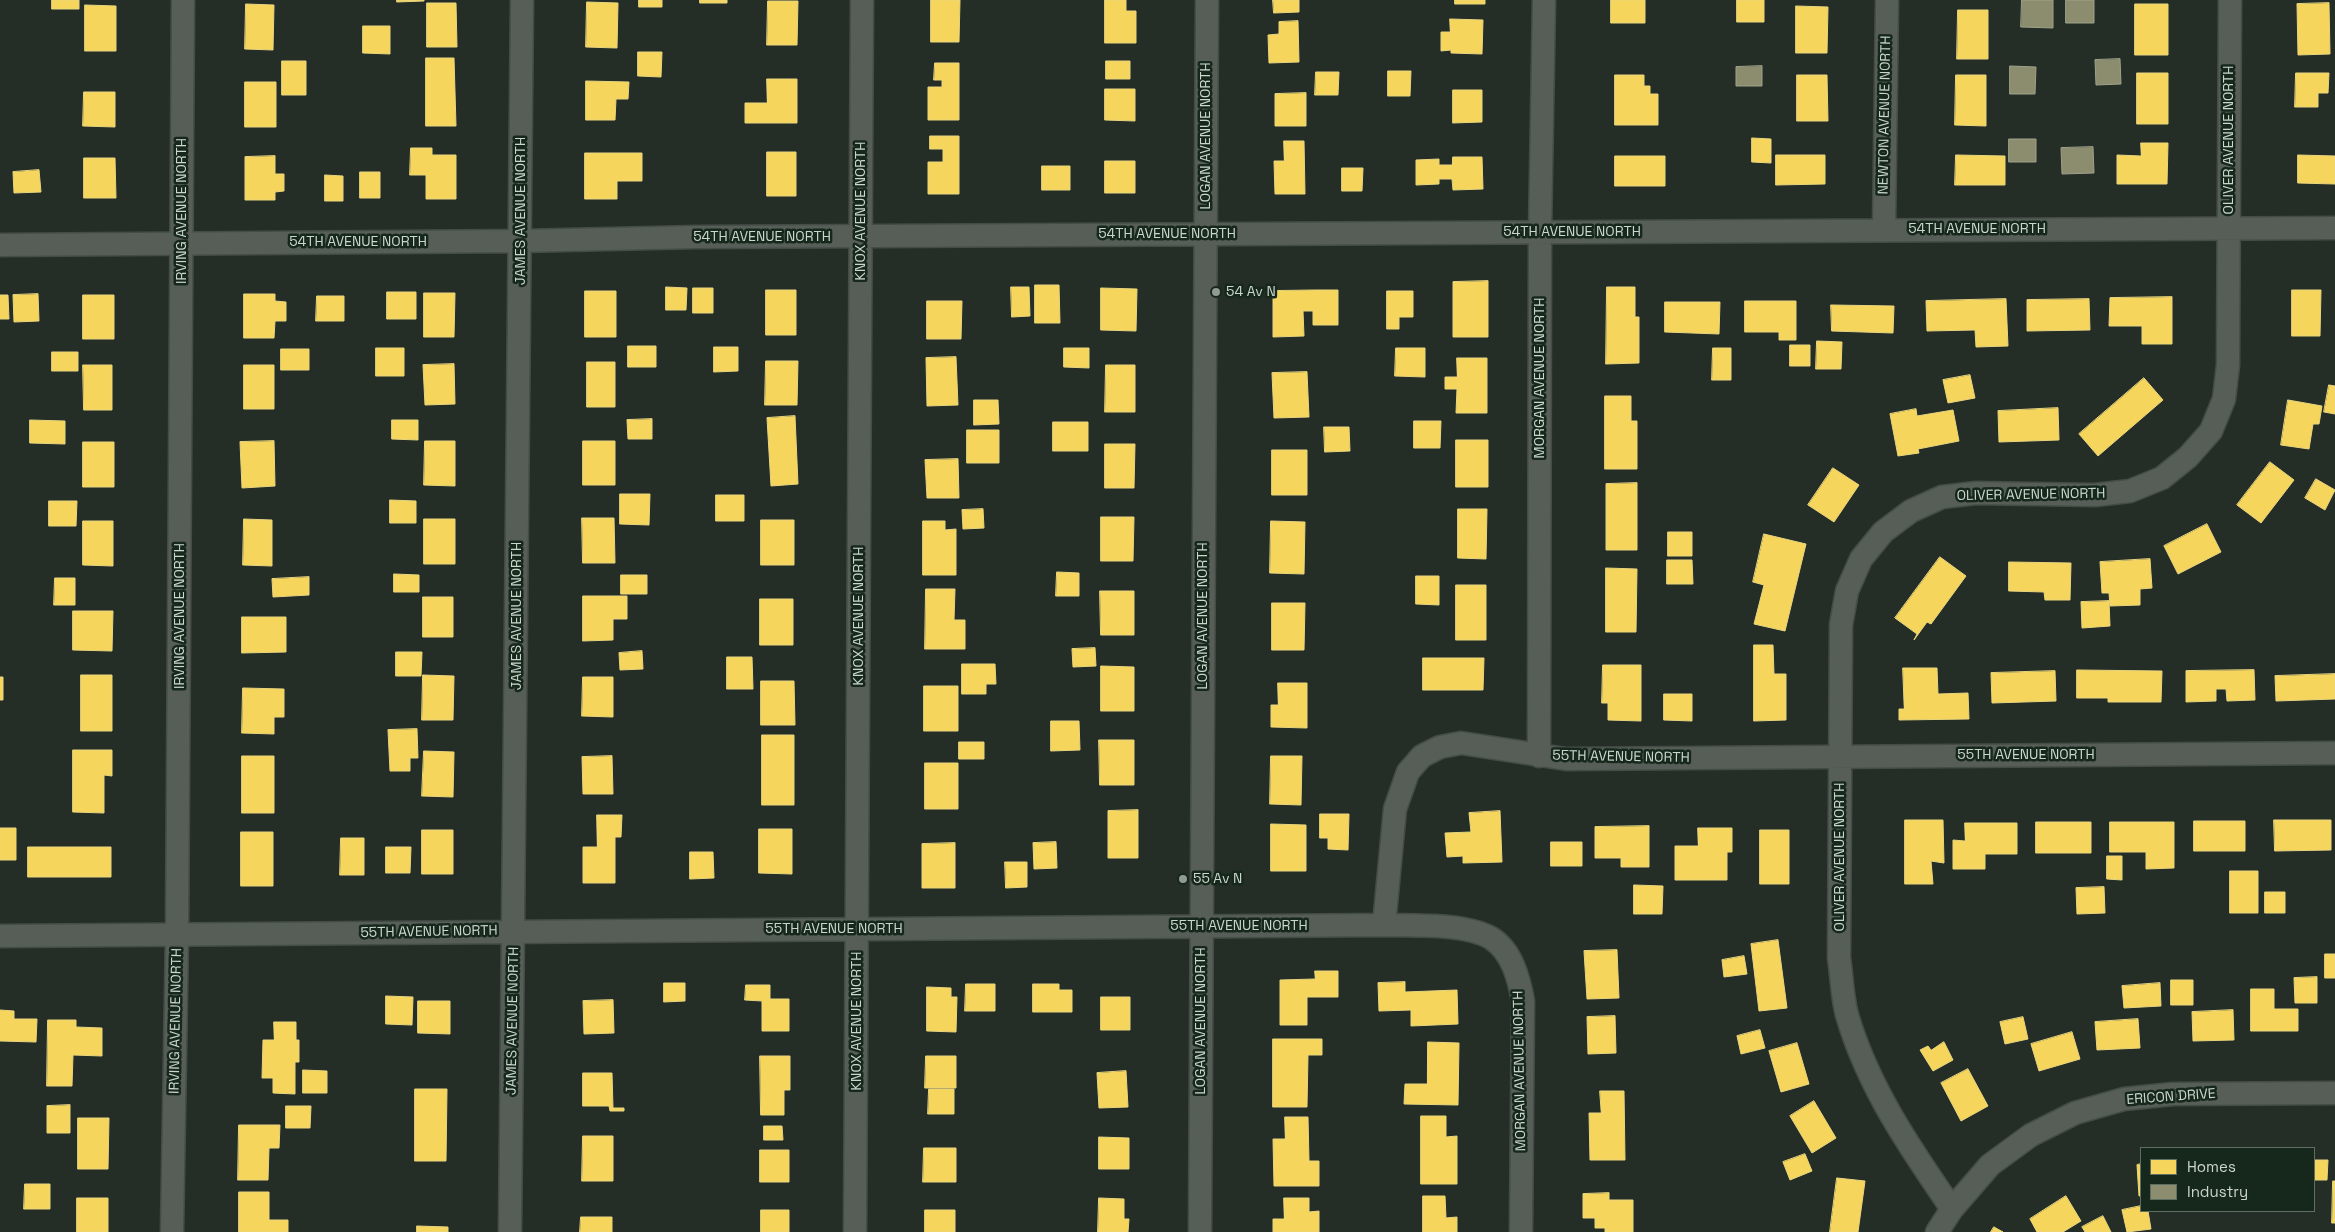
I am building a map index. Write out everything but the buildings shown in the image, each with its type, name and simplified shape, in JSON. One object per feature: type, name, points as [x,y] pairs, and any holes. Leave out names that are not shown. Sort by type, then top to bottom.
[{"type":"street","name":"IRVING AVENUE NORTH","points":[[172,1232],[177,935],[183,0]]},
{"type":"street","name":"JAMES AVENUE NORTH","points":[[510,1232],[515,931],[522,0]]},
{"type":"street","name":"KNOX AVENUE NORTH","points":[[855,1232],[862,0]]},
{"type":"street","name":"LOGAN AVENUE NORTH","points":[[1200,1232],[1207,0]]},
{"type":"street","name":"MORGAN AVENUE NORTH","points":[[1539,756],[1540,232],[1544,0]]},
{"type":"street","name":"NEWTON AVENUE NORTH","points":[[1884,230],[1887,0]]},
{"type":"street","name":"OLIVER AVENUE NORTH","points":[[1952,1210],[1889,1113],[1864,1064],[1846,1013],[1839,958],[1841,625],[1847,591],[1861,559],[1883,532],[1911,511],[1942,497],[1976,493],[2095,495],[2130,491],[2162,478],[2188,457],[2210,431],[2224,399],[2228,365],[2230,0]]},
{"type":"street","name":"54TH AVENUE NORTH","points":[[0,245],[861,236],[2335,228]]},
{"type":"street","name":"55TH AVENUE NORTH","points":[[0,936],[1384,925],[1395,809],[1408,772],[1422,756],[1440,747],[1461,743],[1566,759],[2335,753]]},
{"type":"street","name":"MORGAN AVENUE NORTH","points":[[1384,925],[1440,926],[1466,930],[1491,938],[1508,955],[1518,977],[1522,1001],[1521,1232]]},
{"type":"street","name":"ERICON DRIVE","points":[[1937,1232],[1952,1210],[1990,1165],[2030,1135],[2075,1113],[2124,1099],[2173,1094],[2335,1093]]},
{"type":"place","name":"54 Av N","points":[[1216,292]]},
{"type":"place","name":"55 Av N","points":[[1183,879]]}]
